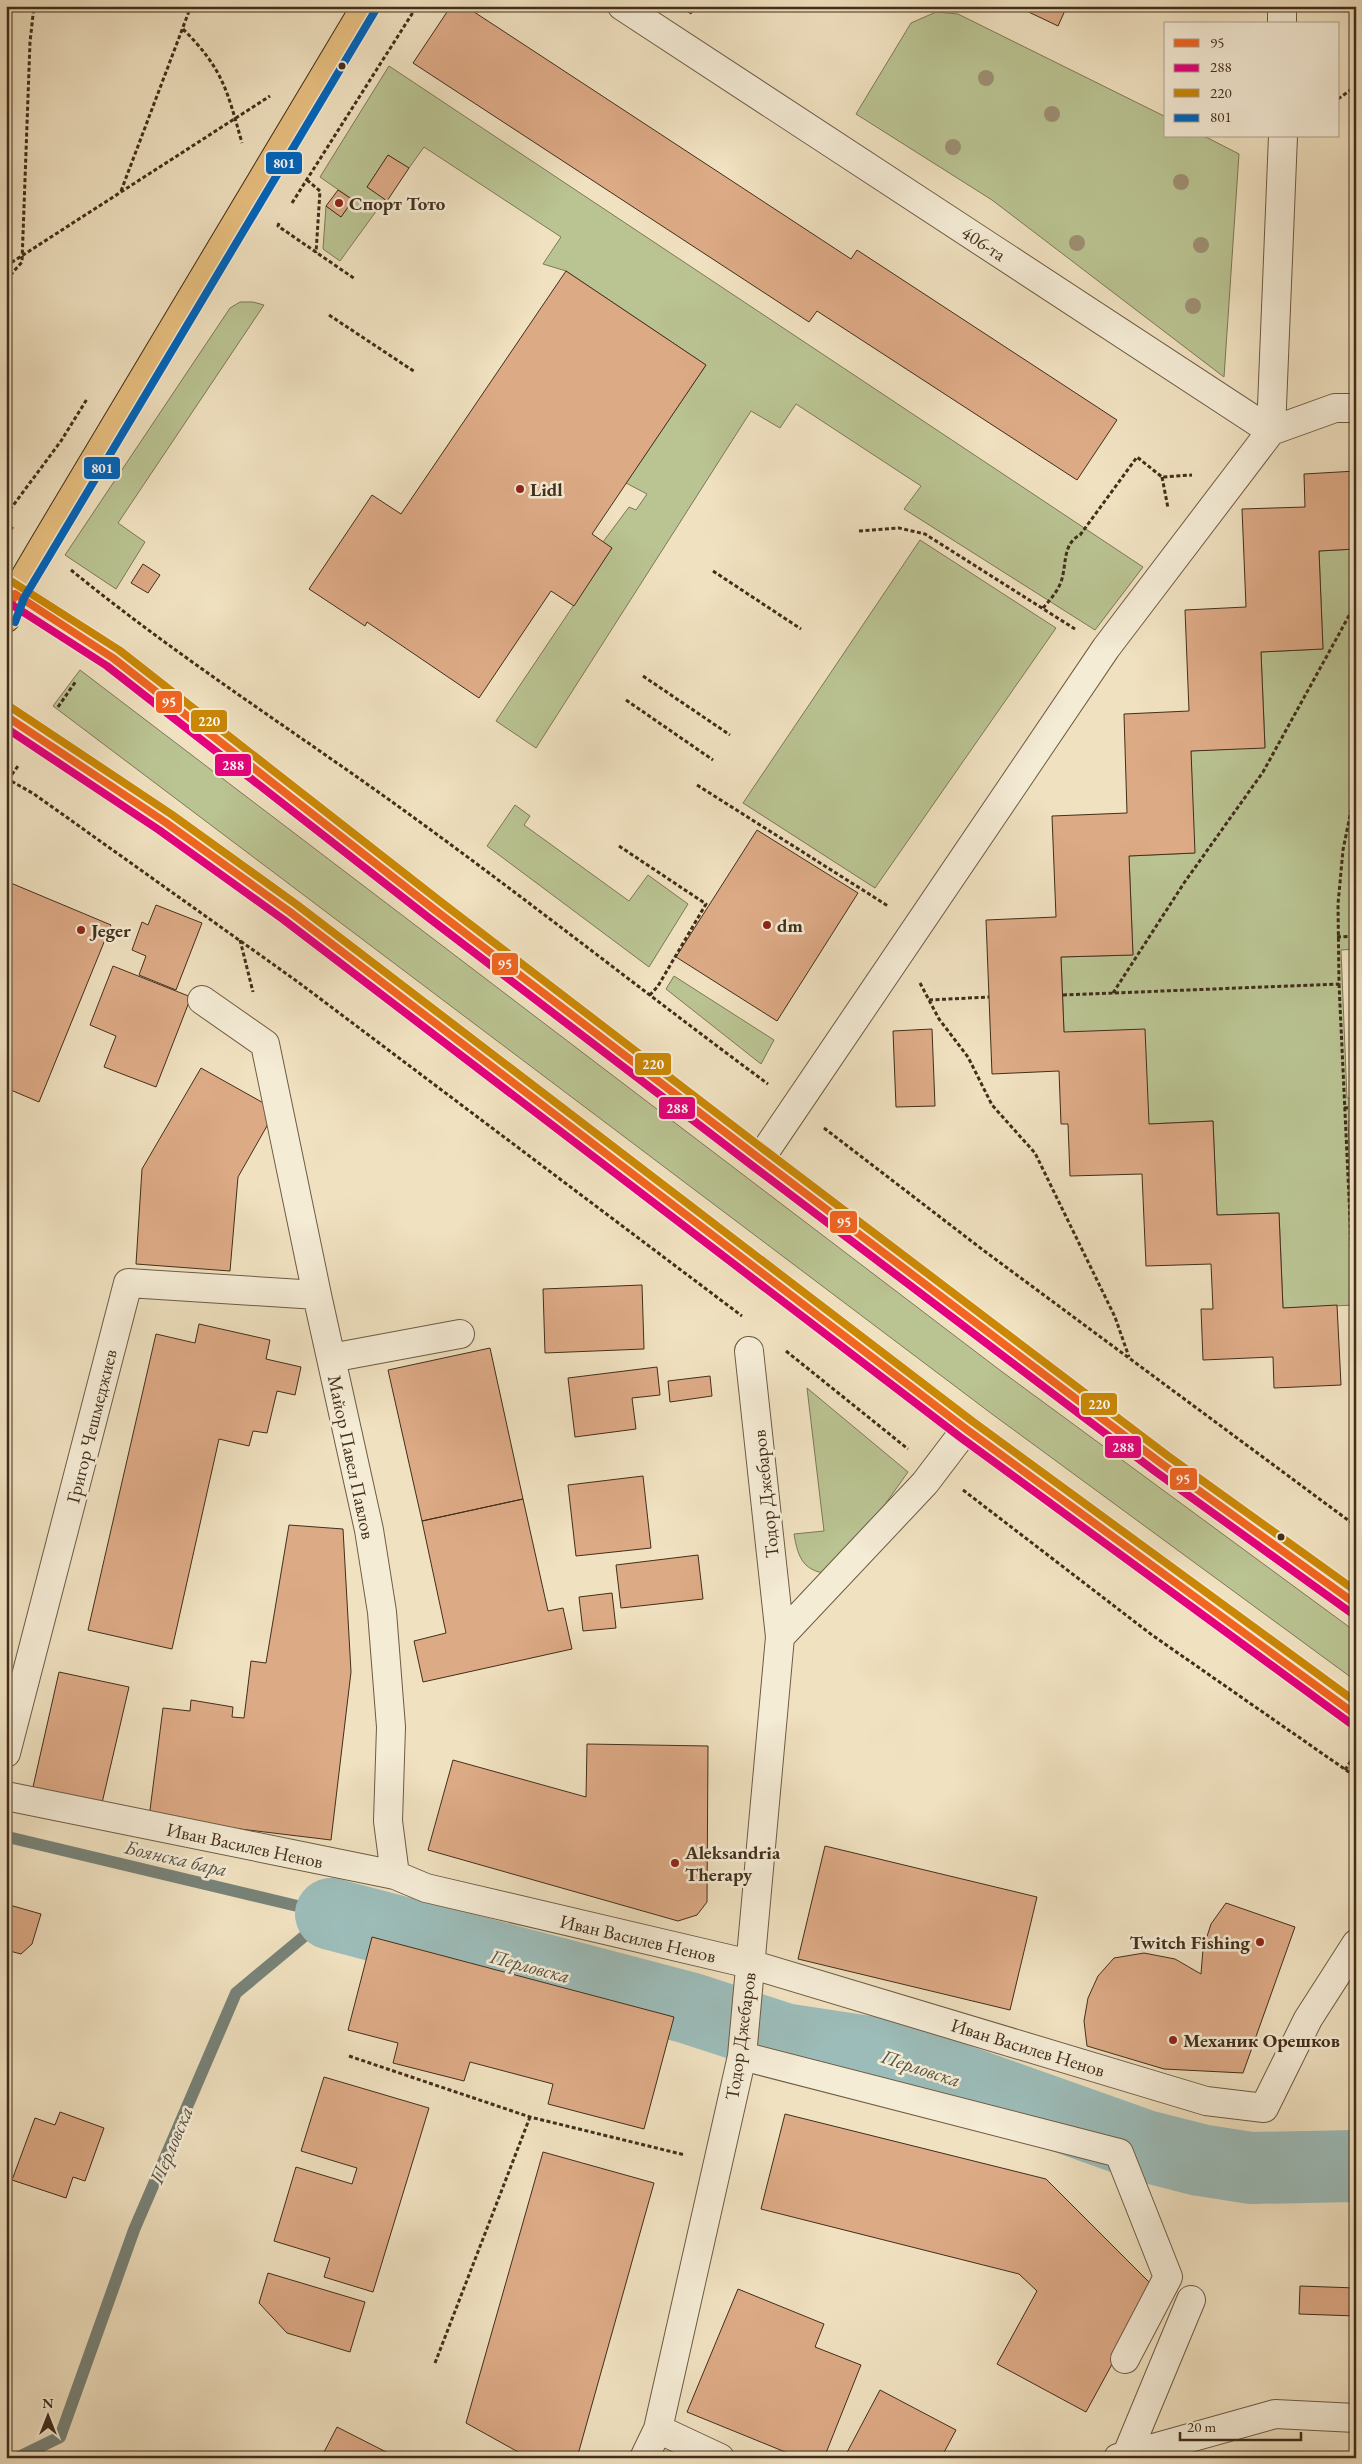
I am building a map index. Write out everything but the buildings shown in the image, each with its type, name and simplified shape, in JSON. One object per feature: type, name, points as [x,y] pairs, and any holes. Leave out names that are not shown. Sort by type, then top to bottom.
[{"type":"main road","points":[[366,6],[9,600],[113,658],[435,910],[760,1159],[1162,1464],[1356,1604]]},
{"type":"main road","points":[[6,716],[165,822],[290,912],[966,1429],[1356,1715]]},
{"type":"street","name":"406-та","points":[[622,6],[1270,431]]},
{"type":"street","points":[[1282,6],[1282,22]]},
{"type":"street","points":[[760,1159],[1106,648],[1270,431],[1283,138]]},
{"type":"street","points":[[1270,431],[1335,408],[1356,408]]},
{"type":"street","name":"Майор Павел Павлов","points":[[202,1000],[265,1044],[317,1295],[370,1530],[382,1612],[391,1727],[388,1821],[395,1876]]},
{"type":"street","name":"Григор Чешмеджиев","points":[[6,1753],[128,1282],[317,1295]]},
{"type":"street","points":[[331,1358],[460,1334]]},
{"type":"street","name":"Тодор Джебаров","points":[[644,2458],[658,2429],[719,2164],[742,2050],[780,1636],[750,1351]]},
{"type":"street","points":[[780,1636],[925,1483],[966,1429]]},
{"type":"street","name":"Иван Василев Ненов","points":[[6,1796],[395,1876],[426,1888],[749,1972],[1206,2101],[1264,2108],[1308,2020],[1356,1944]]},
{"type":"street","points":[[742,2050],[1118,2153],[1168,2277],[1124,2359]]},
{"type":"street","points":[[1123,2456],[1191,2300]]},
{"type":"street","points":[[1123,2456],[1275,2414],[1356,2418]]},
{"type":"street","points":[[658,2429],[720,2458]]},
{"type":"path","points":[[6,280],[22,262],[23,256],[30,42],[34,6]]},
{"type":"path","points":[[121,192],[192,6]]},
{"type":"path","points":[[288,210],[417,6]]},
{"type":"path","points":[[183,30],[214,65],[224,83],[234,117]]},
{"type":"path","points":[[1340,98],[1356,86]]},
{"type":"path","points":[[6,266],[272,94]]},
{"type":"path","points":[[307,180],[320,191],[316,253]]},
{"type":"path","points":[[283,218],[278,226],[355,279]]},
{"type":"path","points":[[329,315],[415,372]]},
{"type":"path","points":[[1042,608],[1057,591],[1062,580],[1067,548],[1073,538],[1080,535],[1137,457],[1162,477],[1240,472]]},
{"type":"path","points":[[6,524],[14,530]]},
{"type":"path","points":[[859,532],[899,528],[917,530],[1106,648]]},
{"type":"path","points":[[69,568],[146,629],[485,868],[649,996],[774,1088]]},
{"type":"path","points":[[713,571],[801,629]]},
{"type":"path","points":[[1113,993],[1184,884],[1263,772],[1356,603]]},
{"type":"path","points":[[643,676],[730,735]]},
{"type":"path","points":[[58,707],[76,681]]},
{"type":"path","points":[[626,700],[713,760]]},
{"type":"path","points":[[19,765],[7,779],[34,794],[298,982],[745,1319]]},
{"type":"path","points":[[697,784],[919,925]]},
{"type":"path","points":[[1356,786],[1343,850],[1337,937],[1356,1347]]},
{"type":"path","points":[[619,846],[706,904],[658,986],[649,996]]},
{"type":"path","points":[[1337,937],[1356,936]]},
{"type":"path","points":[[893,962],[915,973],[939,1019],[968,1057],[992,1105],[1035,1153],[1115,1317],[1129,1358]]},
{"type":"path","points":[[1063,994],[1339,984]]},
{"type":"path","points":[[929,1000],[989,997]]},
{"type":"path","points":[[1344,1108],[1356,1107]]},
{"type":"path","points":[[818,1123],[1129,1358],[1356,1526]]},
{"type":"path","points":[[784,1350],[916,1456]]},
{"type":"path","points":[[963,1489],[1152,1635],[1356,1777]]},
{"type":"path","points":[[1345,1770],[1354,1756]]},
{"type":"path","points":[[349,2056],[530,2117],[719,2164]]},
{"type":"path","points":[[435,2363],[530,2117]]},
{"type":"green space","points":[[936,12],[958,14],[1164,116],[1164,138],[1208,138],[1239,154],[1224,377],[992,200],[856,114],[911,23]]},
{"type":"green space","points":[[389,66],[1143,567],[1095,630],[904,509],[921,486],[796,404],[780,428],[751,411],[536,748],[496,721],[612,548],[603,542],[629,507],[636,510],[647,494],[626,483],[706,365],[566,271],[543,264],[561,237],[424,147],[409,168],[388,155],[367,187],[385,199],[340,261],[323,249],[326,206],[341,217],[353,200],[320,177]]},
{"type":"green space","points":[[240,302],[253,302],[264,305],[118,523],[145,542],[116,589],[65,555],[230,308]]},
{"type":"green space","points":[[920,540],[1056,628],[875,888],[743,803]]},
{"type":"green space","points":[[1356,549],[1356,949],[1341,950],[1347,1098],[1356,1098],[1356,1121],[1348,1121],[1356,1305],[1283,1308],[1279,1213],[1217,1215],[1213,1121],[1149,1124],[1064,1032],[1061,957],[1133,955],[1129,856],[1194,853],[1191,751],[1265,747],[1261,652],[1323,649],[1319,551]]},
{"type":"green space","points":[[80,670],[1001,1371],[1356,1632],[1356,1681],[992,1414],[53,706]]},
{"type":"green space","points":[[515,805],[530,816],[524,825],[629,901],[648,875],[688,904],[649,967],[487,846]]},
{"type":"green space","points":[[674,976],[774,1040],[761,1064],[666,989]]},
{"type":"green space","points":[[807,1388],[908,1472],[842,1565],[831,1574],[814,1570],[804,1563],[800,1557],[794,1534],[824,1531]]},
{"type":"waterway","name":"Боянска бара","points":[[12,1838],[331,1914]]},
{"type":"waterway","name":"Перловска","points":[[17,2458],[60,2437],[134,2230],[236,1993],[331,1914]]},
{"type":"waterway","name":"Перловска","points":[[331,1914],[689,2008],[784,2039],[889,2055],[1145,2146],[1200,2160],[1251,2168],[1356,2166]]},
{"type":"transit line","name":"801","points":[[15,622],[24,598],[375,11]]},
{"type":"transit line","name":"220","points":[[11,581],[119,650],[441,902],[766,1151],[1168,1456],[1356,1591]]},
{"type":"transit line","name":"95","points":[[6,617],[15,594],[113,658],[435,910],[760,1159],[1162,1464],[1356,1604]]},
{"type":"transit line","name":"288","points":[[6,601],[107,666],[429,918],[754,1167],[1156,1472],[1350,1612]]},
{"type":"transit line","name":"220","points":[[12,708],[171,814],[296,904],[972,1421],[1356,1702]]},
{"type":"transit line","name":"95","points":[[6,716],[165,822],[290,912],[966,1429],[1356,1715]]},
{"type":"transit line","name":"288","points":[[6,728],[159,830],[284,920],[960,1437],[1350,1723]]},
{"type":"place","name":"Спорт Тото","points":[[339,203]]},
{"type":"place","name":"Lidl","points":[[520,489]]},
{"type":"place","name":"dm","points":[[767,925]]},
{"type":"place","name":"Jeger","points":[[81,930]]},
{"type":"place","name":"Aleksandria Therapy","points":[[675,1863]]},
{"type":"place","name":"Twitch Fishing","points":[[1260,1942]]},
{"type":"place","name":"Механик Орешков","points":[[1173,2040]]}]
